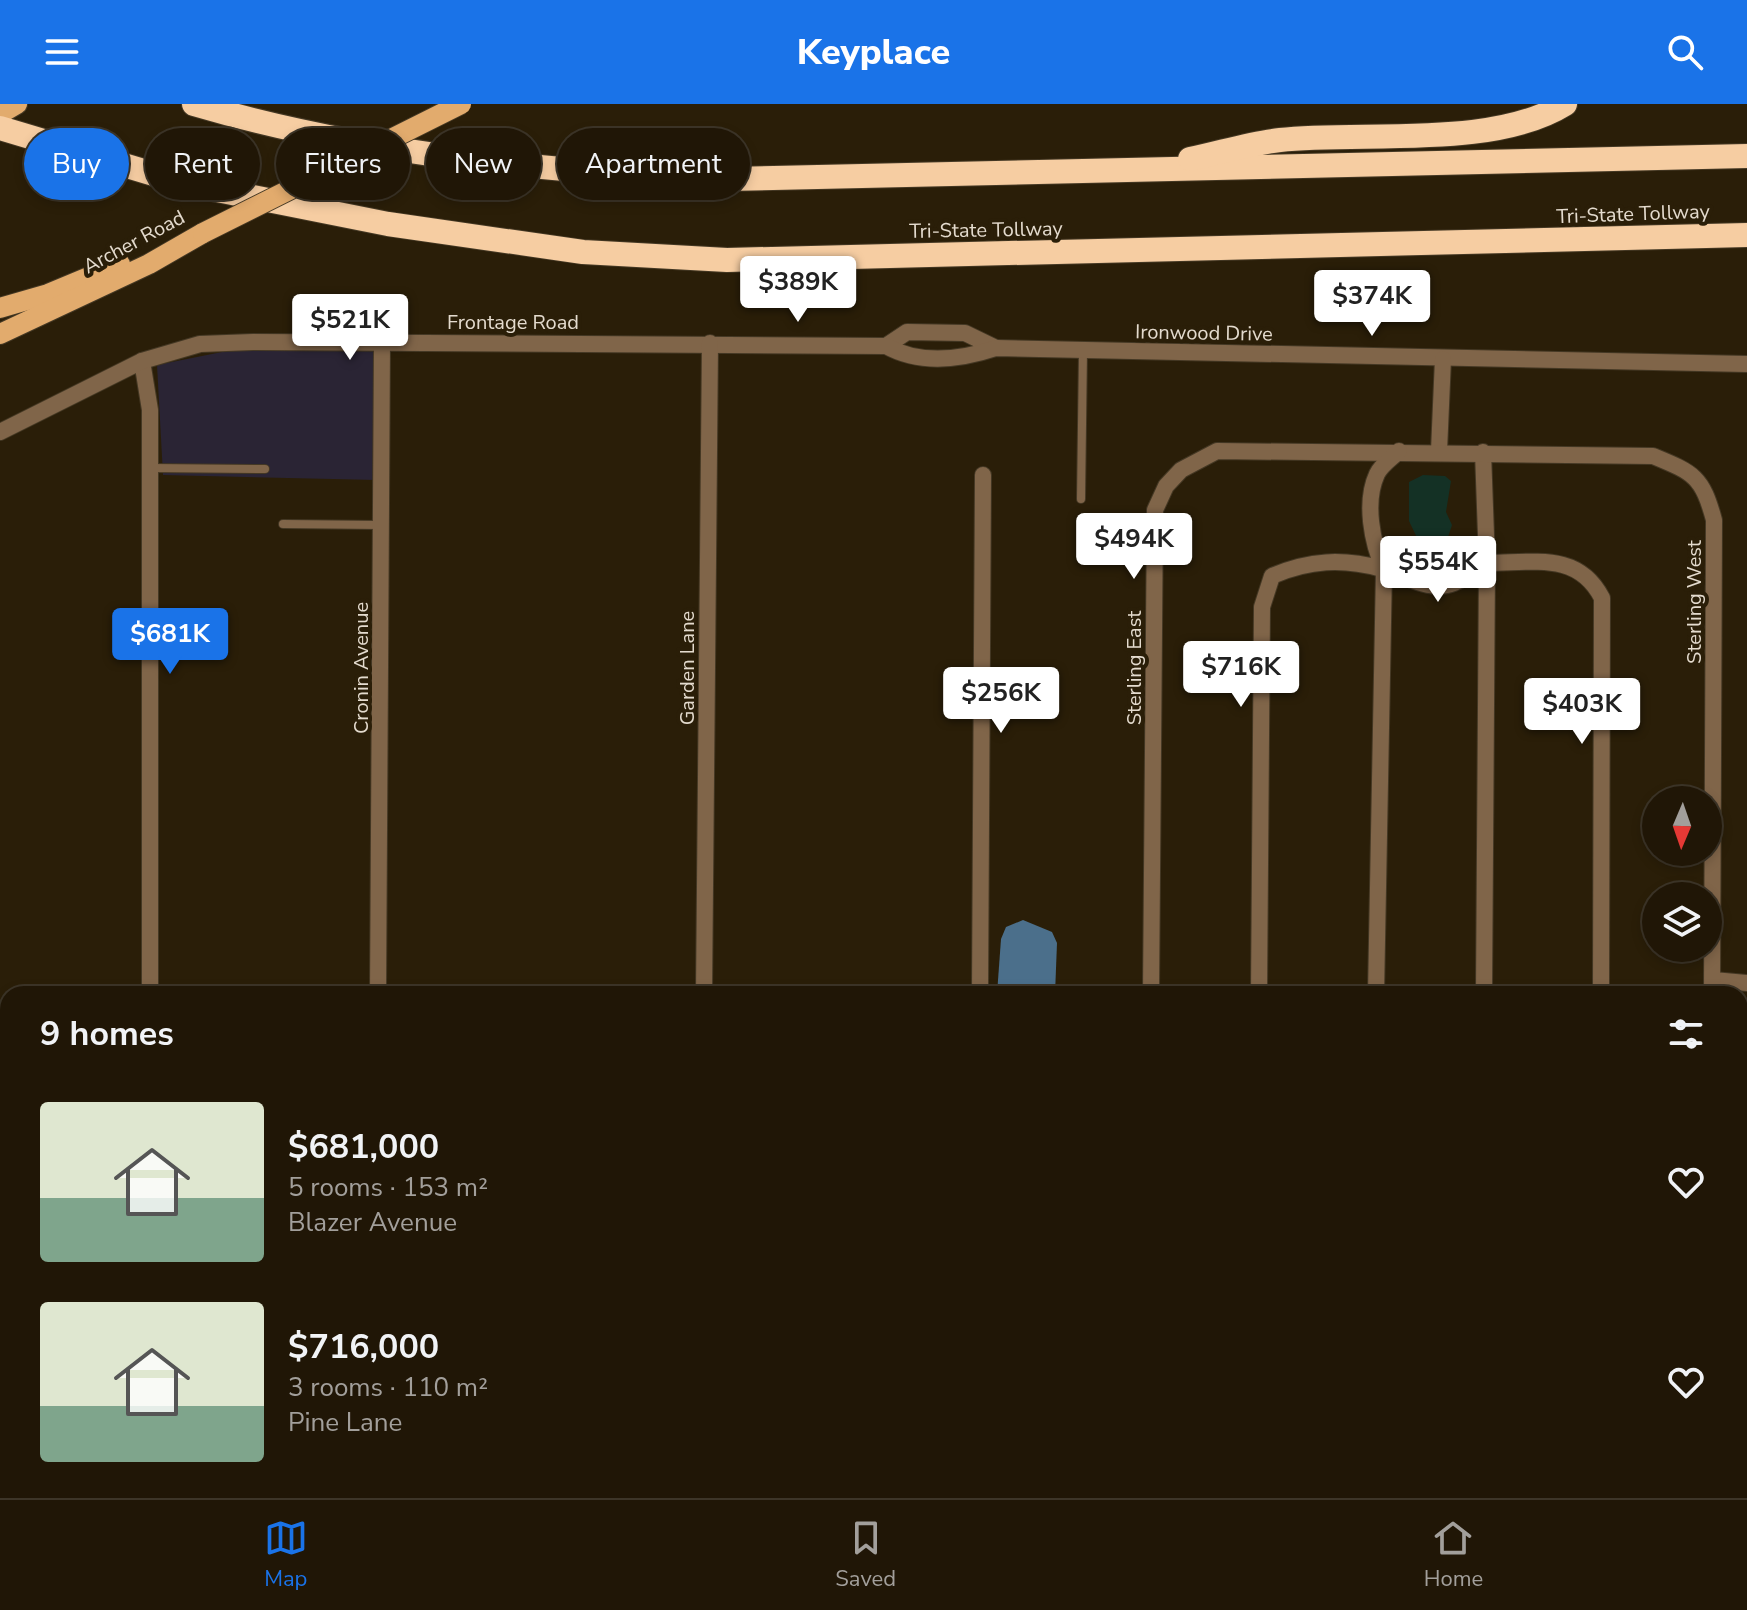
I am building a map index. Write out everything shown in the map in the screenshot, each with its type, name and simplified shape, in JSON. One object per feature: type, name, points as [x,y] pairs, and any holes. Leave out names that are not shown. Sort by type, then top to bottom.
[{"type":"highway","points":[[194,104],[313,133],[434,155],[606,174],[743,179],[1747,156]]},
{"type":"highway","points":[[1138,171],[1279,140],[1464,132],[1549,114],[1565,104]]},
{"type":"highway","name":"Tri-State Tollway","points":[[0,128],[187,184],[388,224],[583,252],[727,260],[1747,235]]},
{"type":"main road","points":[[0,114],[17,104]]},
{"type":"main road","name":"Archer Road","points":[[0,334],[146,258],[203,233],[461,104]]},
{"type":"main road","points":[[0,308],[146,258]]},
{"type":"street","name":"Ironwood Drive","points":[[886,346],[907,332],[965,333],[996,348]]},
{"type":"street","name":"Cronin Avenue","points":[[378,986],[382,342]]},
{"type":"street","name":"Frontage Road","points":[[0,432],[142,361],[200,344],[710,343]]},
{"type":"street","name":"Ironwood Drive","points":[[710,343],[886,346],[906,357],[921,358],[965,358],[996,348],[1747,364]]},
{"type":"street","name":"Garden Lane","points":[[704,986],[710,343]]},
{"type":"street","points":[[1439,451],[1443,359]]},
{"type":"street","points":[[142,361],[150,410],[150,986]]},
{"type":"street","name":"Sterling East","points":[[1151,986],[1155,510],[1166,486],[1181,470],[1217,451],[1439,451]]},
{"type":"street","points":[[1376,986],[1384,569],[1373,545],[1372,488],[1378,471],[1399,451]]},
{"type":"street","name":"Sterling West","points":[[1439,451],[1653,456],[1684,468],[1705,488],[1714,520],[1712,986]]},
{"type":"street","points":[[1483,452],[1487,563],[1484,986]]},
{"type":"street","points":[[980,986],[983,475]]},
{"type":"street","points":[[1259,986],[1262,607],[1272,576],[1300,563],[1347,562],[1384,569],[1423,585],[1453,583],[1487,563],[1574,567],[1592,577],[1602,598],[1601,986]]},
{"type":"street","points":[[1721,986],[1747,983]]},
{"type":"lane","points":[[1081,499],[1083,350]]},
{"type":"lane","points":[[149,468],[265,469]]},
{"type":"lane","points":[[283,524],[382,525]]},
{"type":"shaded area","points":[[227,351],[375,351],[377,480],[163,475],[157,365]]},
{"type":"green space","points":[[1423,475],[1445,476],[1451,481],[1446,512],[1452,525],[1446,543],[1420,544],[1409,521],[1409,482]]},
{"type":"water","points":[[1023,920],[1052,932],[1057,943],[1055,986],[998,986],[1001,939],[1006,927]]}]
